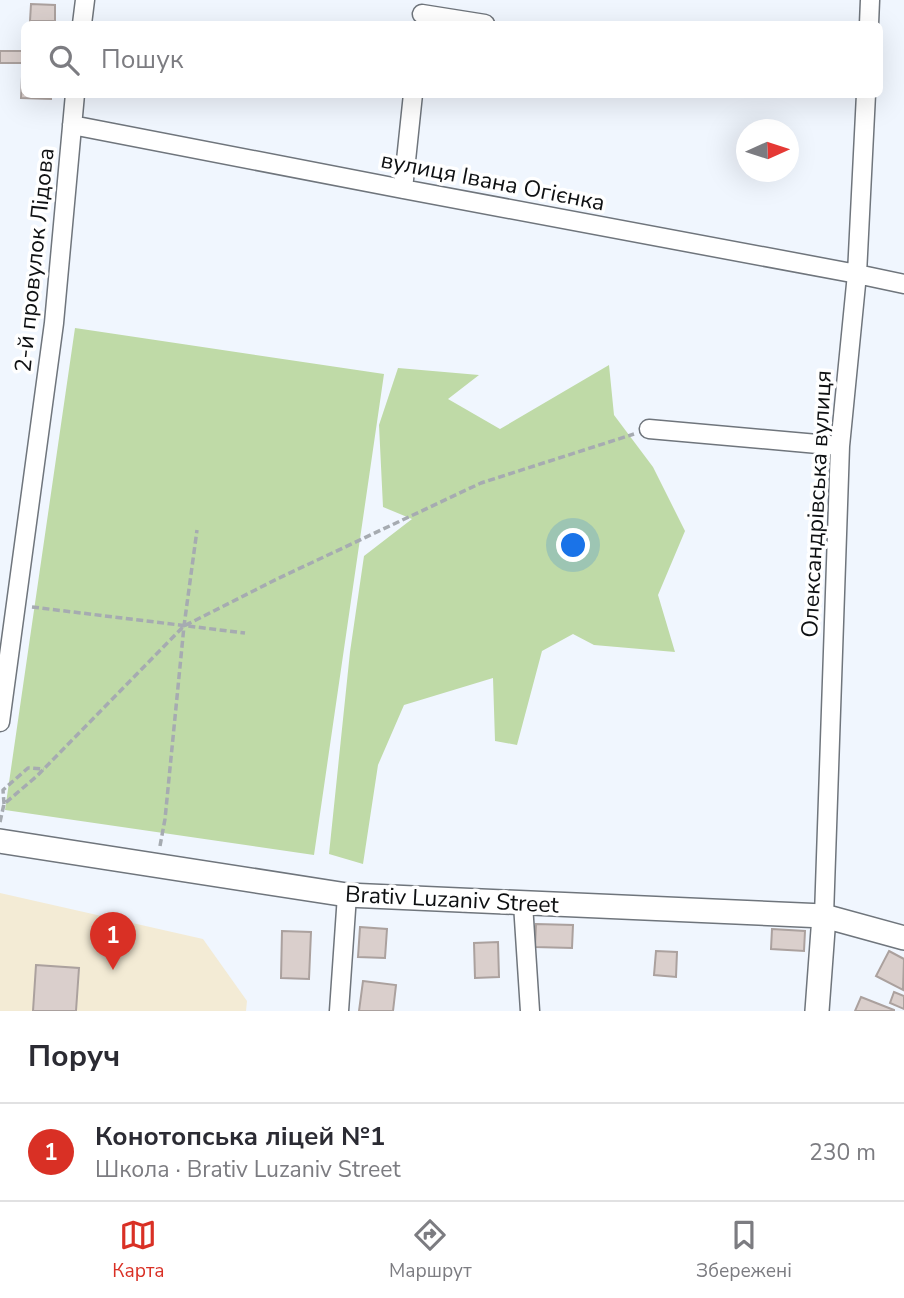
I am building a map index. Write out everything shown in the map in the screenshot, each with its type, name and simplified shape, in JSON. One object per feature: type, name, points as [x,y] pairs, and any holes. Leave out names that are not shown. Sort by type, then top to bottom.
[{"type":"main road","name":"Brativ Luzaniv Street","points":[[0,841],[347,895],[824,916],[904,938]]},
{"type":"main road","points":[[817,1011],[824,916]]},
{"type":"street","points":[[82,21],[85,0]]},
{"type":"street","points":[[869,21],[870,0]]},
{"type":"street","points":[[422,13],[468,21]]},
{"type":"street","name":"2-й провулок Лідова","points":[[0,722],[54,323],[75,98]]},
{"type":"street","points":[[403,189],[413,98]]},
{"type":"street","name":"Олександрівська вулиця","points":[[824,916],[840,446],[857,274],[866,98]]},
{"type":"street","name":"вулиця Івана Огієнка","points":[[72,125],[904,284]]},
{"type":"street","points":[[649,429],[840,446]]},
{"type":"street","points":[[339,1011],[347,895]]},
{"type":"street","points":[[523,904],[530,1011]]},
{"type":"path","points":[[4,804],[44,769],[184,626],[481,483],[649,429]]},
{"type":"path","points":[[160,845],[197,530]]},
{"type":"path","points":[[38,607],[245,633]]},
{"type":"path","points":[[0,825],[4,804],[3,790],[28,768],[44,769]]},
{"type":"shaded area","points":[[0,893],[203,939],[247,1001],[246,1011],[0,1011]]},
{"type":"green space","points":[[75,328],[384,374],[314,855],[5,810]]},
{"type":"green space","points":[[609,365],[614,415],[653,467],[685,531],[658,595],[675,652],[594,645],[573,634],[542,651],[517,745],[495,741],[493,678],[404,705],[378,765],[363,864],[329,854],[350,652],[364,556],[412,519],[383,507],[379,425],[398,368],[479,375],[448,399],[500,429]]},
{"type":"building","points":[[31,4],[55,5],[55,21],[30,21]]},
{"type":"building","points":[[0,51],[21,51],[21,63],[0,63]]},
{"type":"building","points":[[536,924],[573,925],[572,948],[535,947]]},
{"type":"building","points":[[360,927],[387,929],[385,958],[358,957]]},
{"type":"building","points":[[772,929],[805,931],[804,951],[771,949]]},
{"type":"building","points":[[282,931],[311,932],[309,979],[281,978]]},
{"type":"building","points":[[498,942],[499,977],[475,978],[474,943]]},
{"type":"building","points":[[656,951],[677,952],[676,977],[654,975]]},
{"type":"building","points":[[889,951],[904,959],[903,990],[876,976]]},
{"type":"building","points":[[36,965],[79,968],[76,1011],[33,1011]]},
{"type":"building","points":[[363,981],[396,985],[393,1011],[359,1011]]},
{"type":"building","points":[[894,992],[904,996],[904,1009],[890,1003]]},
{"type":"building","points":[[861,997],[894,1010],[894,1011],[855,1011]]},
{"type":"place","name":"Конотопська ліцей №1","points":[[113,970]]}]
